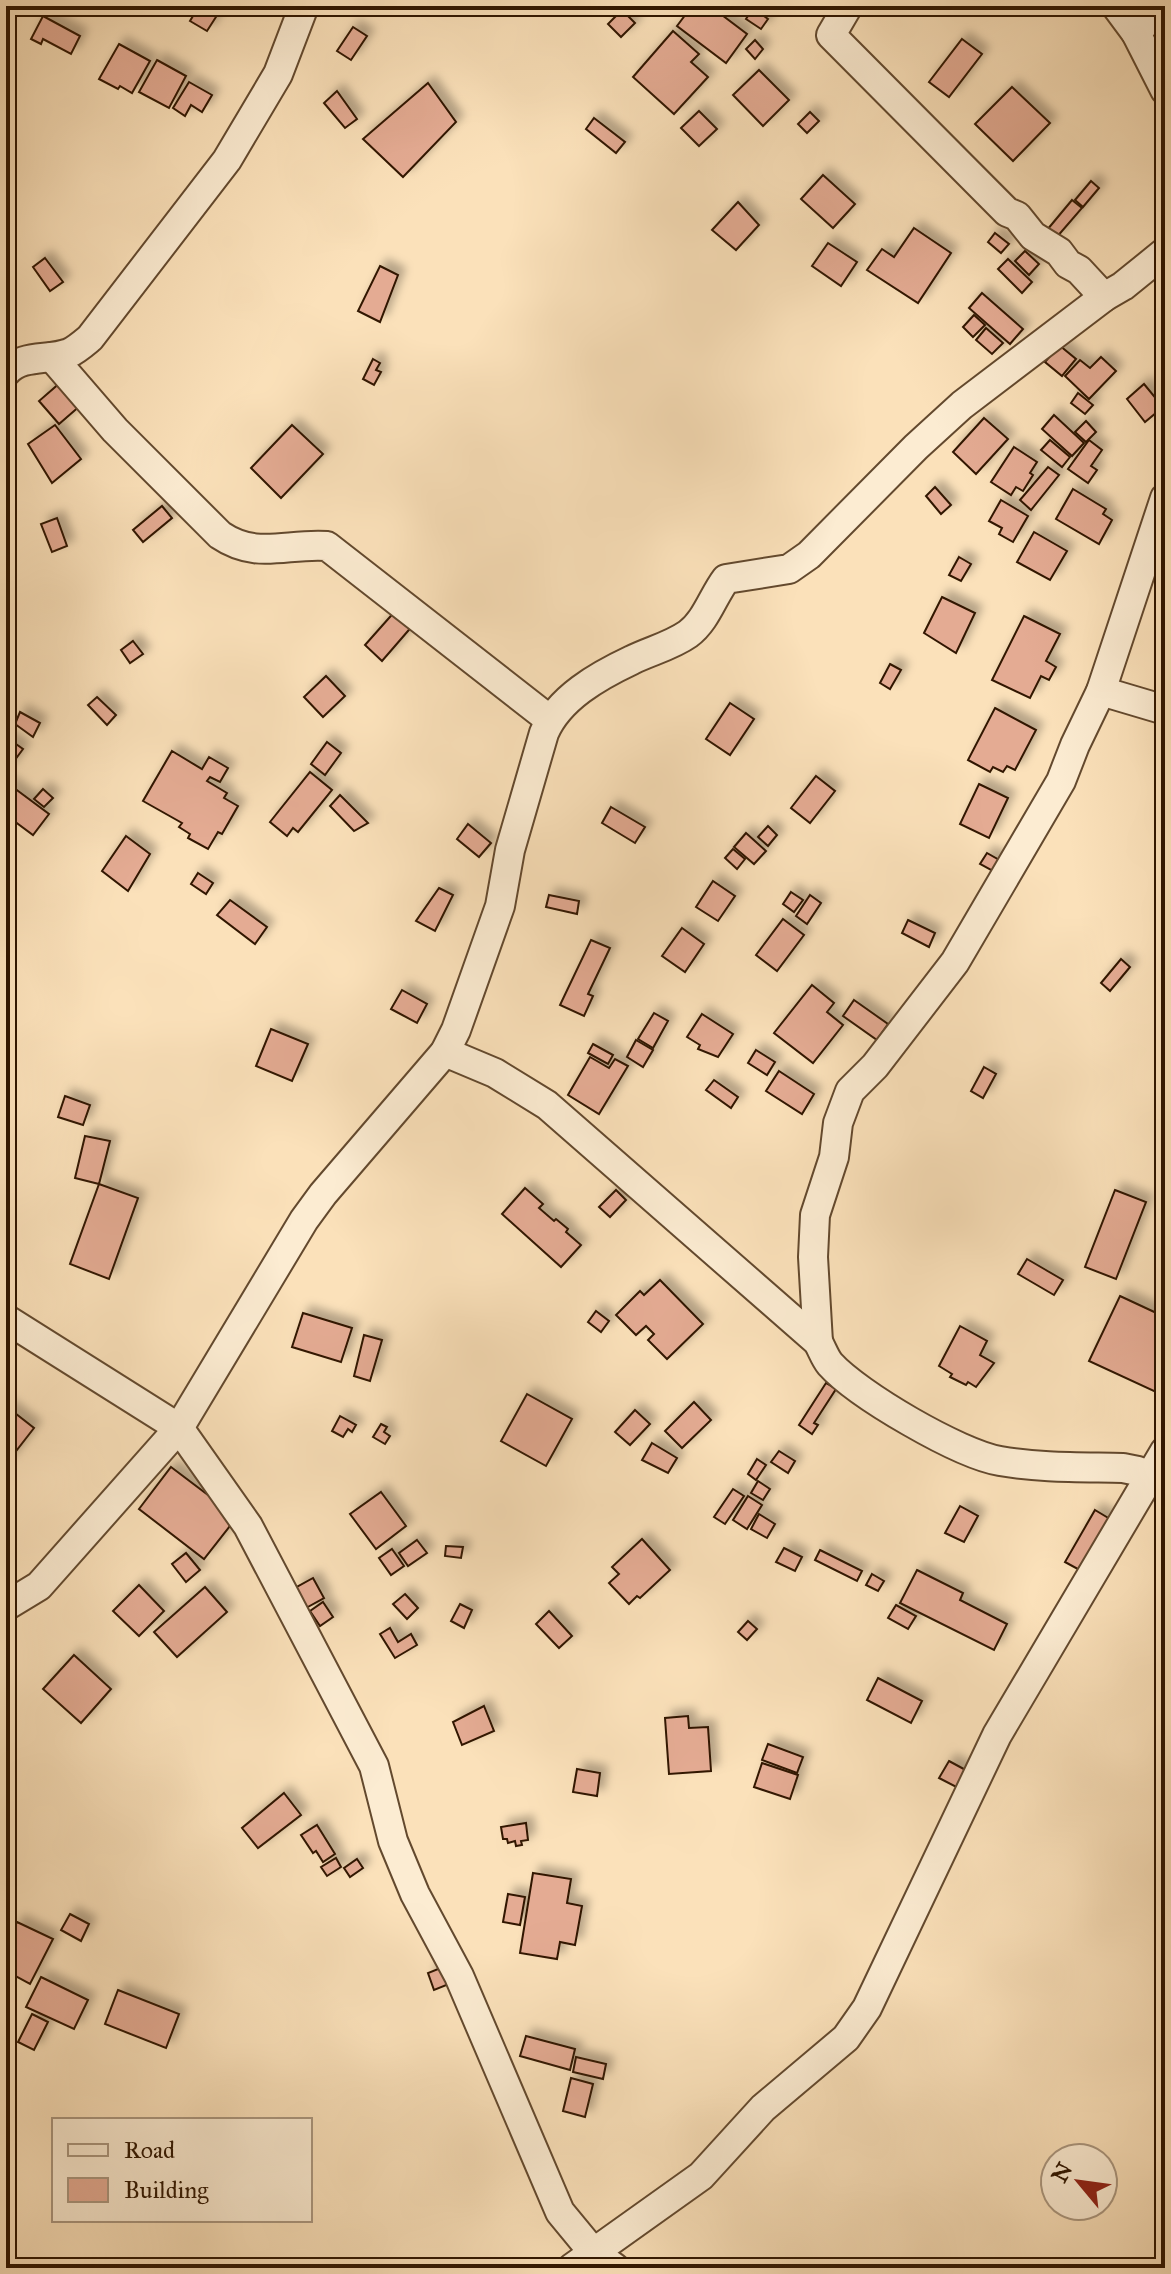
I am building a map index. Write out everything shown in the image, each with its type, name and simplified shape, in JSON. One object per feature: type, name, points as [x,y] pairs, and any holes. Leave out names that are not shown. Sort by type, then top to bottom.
[{"type":"street","points":[[6,372],[11,366],[31,359],[71,353],[90,338],[227,160],[278,74],[304,6]]},
{"type":"street","points":[[848,6],[831,35],[1007,212],[1017,216],[1033,236],[1059,252],[1104,297]]},
{"type":"street","points":[[1116,6],[1136,33],[1165,90]]},
{"type":"street","points":[[1136,33],[1161,6]]},
{"type":"street","points":[[6,1606],[39,1586],[179,1428],[304,1220],[445,1052],[456,1030],[500,906],[510,850],[550,720],[579,691],[630,661],[690,633],[703,618],[726,579],[789,569],[809,555],[962,405],[1165,252]]},
{"type":"street","points":[[52,357],[115,430],[220,535],[235,546],[253,549],[327,546],[550,720]]},
{"type":"street","points":[[818,1342],[813,1257],[815,1215],[834,1157],[838,1123],[850,1091],[875,1066],[955,962],[1061,781],[1101,691],[1165,498]]},
{"type":"street","points":[[1101,691],[1165,710]]},
{"type":"street","points":[[445,1052],[495,1073],[547,1105],[818,1342],[830,1363],[861,1390],[898,1413],[968,1451],[997,1460],[1123,1468],[1157,1482]]},
{"type":"street","points":[[6,1319],[179,1428],[248,1526],[374,1766],[393,1841],[415,1894],[459,1976],[560,2212],[593,2263],[625,2231],[701,2176],[763,2108],[846,2038],[867,2008],[997,1735],[1157,1482],[1165,1451]]},
{"type":"street","points":[[623,2268],[625,2231]]},
{"type":"building","points":[[199,6],[223,6],[207,31],[190,21]]},
{"type":"building","points":[[692,6],[710,6],[747,34],[726,63],[677,26]]},
{"type":"building","points":[[753,8],[768,19],[761,29],[746,19]]},
{"type":"building","points":[[622,10],[635,23],[621,37],[608,24]]},
{"type":"building","points":[[43,16],[80,36],[71,54],[43,39],[41,44],[31,39]]},
{"type":"building","points":[[353,27],[367,36],[351,60],[337,51]]},
{"type":"building","points":[[673,31],[699,54],[691,62],[708,77],[674,114],[633,77]]},
{"type":"building","points":[[962,39],[982,54],[949,97],[929,82]]},
{"type":"building","points":[[755,40],[763,49],[755,59],[746,49]]},
{"type":"building","points":[[119,44],[150,61],[132,93],[99,79]]},
{"type":"building","points":[[157,60],[186,76],[169,108],[139,92]]},
{"type":"building","points":[[759,70],[789,100],[763,126],[733,95]]},
{"type":"building","points":[[189,82],[212,95],[202,112],[191,105],[185,116],[173,108]]},
{"type":"building","points":[[428,83],[456,122],[403,177],[363,139]]},
{"type":"building","points":[[1012,87],[1050,123],[1013,161],[975,124]]},
{"type":"building","points":[[337,91],[357,119],[345,128],[324,103]]},
{"type":"building","points":[[699,111],[717,129],[699,146],[681,128]]},
{"type":"building","points":[[810,112],[819,121],[807,133],[798,124]]},
{"type":"building","points":[[594,118],[625,142],[616,153],[586,129]]},
{"type":"building","points":[[823,175],[855,204],[833,228],[801,199]]},
{"type":"building","points":[[1091,181],[1099,188],[1083,207],[1075,200]]},
{"type":"building","points":[[1072,200],[1082,208],[1056,238],[1047,230]]},
{"type":"building","points":[[738,202],[759,225],[736,250],[712,230]]},
{"type":"building","points":[[914,228],[951,253],[918,303],[867,270],[882,249],[894,257]]},
{"type":"building","points":[[995,233],[1009,244],[1001,253],[988,242]]},
{"type":"building","points":[[828,243],[857,262],[841,286],[812,266]]},
{"type":"building","points":[[1025,251],[1039,264],[1029,275],[1015,261]]},
{"type":"building","points":[[45,258],[63,282],[50,291],[33,267]]},
{"type":"building","points":[[1008,259],[1032,282],[1022,293],[998,269]]},
{"type":"building","points":[[380,266],[398,275],[380,322],[358,311]]},
{"type":"building","points":[[982,293],[1023,329],[1010,344],[969,308]]},
{"type":"building","points":[[974,315],[985,325],[973,337],[963,327]]},
{"type":"building","points":[[986,328],[1003,343],[992,354],[976,340]]},
{"type":"building","points":[[1059,345],[1076,359],[1062,376],[1045,362]]},
{"type":"building","points":[[1101,357],[1116,371],[1089,399],[1065,376],[1080,360],[1090,368]]},
{"type":"building","points":[[373,359],[380,363],[376,370],[381,372],[374,385],[363,379]]},
{"type":"building","points":[[61,382],[81,405],[59,424],[39,401]]},
{"type":"building","points":[[1144,384],[1163,407],[1145,422],[1127,399]]},
{"type":"building","points":[[1078,393],[1093,405],[1085,414],[1071,403]]},
{"type":"building","points":[[1054,415],[1084,443],[1072,456],[1042,429]]},
{"type":"building","points":[[984,418],[1008,439],[976,474],[953,452]]},
{"type":"building","points":[[1086,421],[1096,432],[1086,442],[1075,432]]},
{"type":"building","points":[[55,425],[81,459],[52,483],[28,444]]},
{"type":"building","points":[[292,425],[323,454],[281,498],[251,468]]},
{"type":"building","points":[[1050,440],[1070,457],[1062,467],[1041,450]]},
{"type":"building","points":[[1089,440],[1102,450],[1091,466],[1097,470],[1088,483],[1068,469]]},
{"type":"building","points":[[1014,447],[1037,462],[1023,491],[1016,487],[1011,495],[991,482]]},
{"type":"building","points":[[1048,467],[1059,475],[1031,510],[1020,500]]},
{"type":"building","points":[[935,487],[951,505],[941,514],[926,496]]},
{"type":"building","points":[[1073,489],[1106,509],[1103,514],[1112,520],[1099,544],[1056,519]]},
{"type":"building","points":[[1001,500],[1028,516],[1013,542],[999,534],[1002,528],[989,521]]},
{"type":"building","points":[[162,506],[172,518],[143,542],[133,530]]},
{"type":"building","points":[[57,518],[67,546],[52,552],[41,524]]},
{"type":"building","points":[[1034,532],[1067,551],[1050,580],[1017,562]]},
{"type":"building","points":[[959,557],[971,564],[961,581],[949,575]]},
{"type":"building","points":[[942,597],[975,613],[956,653],[924,633]]},
{"type":"building","points":[[397,609],[414,624],[382,661],[365,645]]},
{"type":"building","points":[[1024,616],[1060,634],[1046,661],[1056,667],[1049,680],[1041,676],[1030,698],[992,680]]},
{"type":"building","points":[[133,641],[143,654],[130,663],[121,650]]},
{"type":"building","points":[[890,664],[901,670],[890,689],[880,683]]},
{"type":"building","points":[[326,676],[345,696],[323,717],[304,697]]},
{"type":"building","points":[[97,697],[116,715],[107,725],[88,705]]},
{"type":"building","points":[[730,703],[754,719],[730,755],[706,739]]},
{"type":"building","points":[[995,708],[1036,730],[1015,770],[1007,766],[1003,772],[993,767],[990,772],[968,760]]},
{"type":"building","points":[[20,712],[40,723],[33,737],[15,724]]},
{"type":"building","points":[[6,737],[23,749],[6,772]]},
{"type":"building","points":[[327,742],[341,753],[325,775],[311,764]]},
{"type":"building","points":[[172,751],[202,769],[209,757],[228,768],[220,782],[210,777],[207,781],[227,793],[224,798],[238,806],[222,834],[218,832],[208,849],[188,838],[190,834],[179,827],[182,823],[143,801]]},
{"type":"building","points":[[310,772],[332,790],[298,832],[293,828],[287,836],[270,822]]},
{"type":"building","points":[[816,776],[835,791],[810,823],[791,808]]},
{"type":"building","points":[[6,782],[49,814],[33,835],[6,815]]},
{"type":"building","points":[[979,784],[1008,798],[989,838],[960,824]]},
{"type":"building","points":[[43,789],[53,798],[44,807],[34,799]]},
{"type":"building","points":[[340,795],[368,823],[354,831],[330,806]]},
{"type":"building","points":[[611,807],[645,827],[635,843],[602,823]]},
{"type":"building","points":[[468,824],[491,843],[479,857],[457,839]]},
{"type":"building","points":[[768,826],[777,835],[768,846],[758,837]]},
{"type":"building","points":[[746,833],[766,851],[754,864],[734,847]]},
{"type":"building","points":[[126,836],[150,854],[128,891],[102,871]]},
{"type":"building","points":[[733,849],[745,859],[737,869],[725,858]]},
{"type":"building","points":[[987,853],[1008,865],[1002,876],[980,864]]},
{"type":"building","points":[[198,873],[213,883],[206,894],[191,884]]},
{"type":"building","points":[[713,881],[735,896],[718,921],[696,907]]},
{"type":"building","points":[[439,888],[453,895],[435,931],[416,921]]},
{"type":"building","points":[[791,892],[803,900],[794,912],[783,904]]},
{"type":"building","points":[[549,895],[579,901],[577,914],[546,907]]},
{"type":"building","points":[[810,895],[821,903],[807,924],[796,916]]},
{"type":"building","points":[[230,900],[267,927],[255,944],[217,915]]},
{"type":"building","points":[[783,919],[804,935],[777,971],[756,955]]},
{"type":"building","points":[[908,920],[935,933],[929,947],[902,933]]},
{"type":"building","points":[[682,928],[704,944],[685,972],[662,956]]},
{"type":"building","points":[[591,940],[610,948],[588,994],[593,996],[584,1016],[560,1005]]},
{"type":"building","points":[[1121,959],[1130,967],[1110,991],[1101,983]]},
{"type":"building","points":[[812,985],[834,1003],[827,1012],[843,1025],[813,1063],[774,1033]]},
{"type":"building","points":[[402,990],[427,1004],[417,1023],[391,1009]]},
{"type":"building","points":[[854,1000],[888,1024],[877,1040],[843,1016]]},
{"type":"building","points":[[654,1013],[668,1021],[653,1048],[638,1039]]},
{"type":"building","points":[[702,1014],[733,1034],[718,1057],[698,1049],[700,1045],[687,1037]]},
{"type":"building","points":[[271,1029],[308,1044],[292,1081],[256,1066]]},
{"type":"building","points":[[636,1040],[653,1050],[643,1067],[627,1057]]},
{"type":"building","points":[[593,1044],[613,1055],[608,1064],[588,1053]]},
{"type":"building","points":[[756,1050],[775,1062],[767,1075],[748,1063]]},
{"type":"building","points":[[590,1057],[609,1068],[615,1059],[628,1066],[599,1114],[568,1095]]},
{"type":"building","points":[[984,1067],[996,1074],[983,1098],[971,1091]]},
{"type":"building","points":[[779,1071],[814,1094],[802,1114],[766,1091]]},
{"type":"building","points":[[714,1080],[738,1097],[731,1108],[706,1090]]},
{"type":"building","points":[[65,1096],[90,1105],[83,1125],[58,1117]]},
{"type":"building","points":[[85,1136],[110,1141],[99,1184],[75,1178]]},
{"type":"building","points":[[99,1184],[138,1198],[109,1279],[70,1264]]},
{"type":"building","points":[[525,1188],[543,1204],[539,1208],[568,1229],[566,1232],[581,1245],[561,1267],[502,1214]]},
{"type":"building","points":[[616,1190],[626,1200],[610,1217],[599,1207]]},
{"type":"building","points":[[1115,1190],[1146,1202],[1116,1279],[1085,1267]]},
{"type":"building","points":[[1027,1259],[1063,1280],[1054,1295],[1018,1274]]},
{"type":"building","points":[[660,1280],[703,1324],[667,1359],[648,1340],[654,1334],[646,1326],[636,1335],[616,1315],[640,1291],[644,1295]]},
{"type":"building","points":[[1120,1296],[1165,1317],[1165,1373],[1156,1392],[1089,1361]]},
{"type":"building","points":[[596,1311],[609,1321],[601,1332],[588,1322]]},
{"type":"building","points":[[303,1313],[352,1328],[341,1362],[292,1347]]},
{"type":"building","points":[[960,1326],[987,1341],[980,1355],[994,1363],[976,1387],[950,1377],[952,1374],[939,1366]]},
{"type":"building","points":[[364,1335],[382,1340],[370,1381],[354,1376]]},
{"type":"building","points":[[826,1383],[836,1389],[814,1423],[818,1425],[812,1434],[799,1425]]},
{"type":"building","points":[[527,1394],[572,1419],[546,1466],[501,1441]]},
{"type":"building","points":[[694,1402],[711,1420],[682,1448],[665,1431]]},
{"type":"building","points":[[6,1406],[34,1428],[6,1464]]},
{"type":"building","points":[[635,1410],[650,1424],[630,1445],[615,1432]]},
{"type":"building","points":[[340,1416],[356,1425],[352,1432],[348,1429],[343,1437],[332,1431]]},
{"type":"building","points":[[381,1424],[387,1427],[384,1432],[390,1436],[385,1444],[373,1437]]},
{"type":"building","points":[[652,1443],[677,1458],[668,1473],[642,1460]]},
{"type":"building","points":[[779,1451],[795,1461],[788,1473],[771,1462]]},
{"type":"building","points":[[757,1459],[766,1465],[756,1480],[748,1474]]},
{"type":"building","points":[[171,1467],[237,1517],[204,1559],[139,1509]]},
{"type":"building","points":[[758,1481],[770,1489],[763,1500],[751,1493]]},
{"type":"building","points":[[733,1489],[744,1496],[725,1524],[714,1517]]},
{"type":"building","points":[[381,1492],[406,1526],[376,1549],[350,1514]]},
{"type":"building","points":[[748,1496],[762,1505],[747,1529],[733,1520]]},
{"type":"building","points":[[960,1506],[978,1516],[964,1542],[945,1533]]},
{"type":"building","points":[[1095,1510],[1115,1522],[1085,1573],[1065,1562]]},
{"type":"building","points":[[759,1514],[775,1524],[767,1538],[751,1529]]},
{"type":"building","points":[[642,1539],[670,1570],[640,1598],[637,1596],[629,1604],[609,1583],[619,1574],[612,1567]]},
{"type":"building","points":[[417,1540],[427,1553],[408,1566],[399,1553]]},
{"type":"building","points":[[446,1546],[463,1547],[461,1558],[445,1556]]},
{"type":"building","points":[[784,1548],[802,1557],[795,1571],[776,1562]]},
{"type":"building","points":[[392,1549],[404,1566],[391,1575],[379,1558]]},
{"type":"building","points":[[820,1550],[862,1571],[857,1581],[815,1560]]},
{"type":"building","points":[[186,1553],[200,1570],[186,1582],[172,1564]]},
{"type":"building","points":[[917,1570],[963,1593],[960,1600],[1007,1624],[994,1650],[900,1603]]},
{"type":"building","points":[[872,1574],[884,1581],[878,1591],[866,1585]]},
{"type":"building","points":[[313,1578],[324,1598],[306,1608],[295,1588]]},
{"type":"building","points":[[139,1585],[164,1611],[139,1636],[113,1611]]},
{"type":"building","points":[[205,1587],[227,1612],[177,1657],[154,1632]]},
{"type":"building","points":[[405,1594],[418,1608],[407,1619],[393,1604]]},
{"type":"building","points":[[323,1602],[333,1617],[320,1626],[310,1611]]},
{"type":"building","points":[[460,1604],[472,1610],[464,1628],[451,1621]]},
{"type":"building","points":[[896,1605],[916,1616],[908,1629],[888,1618]]},
{"type":"building","points":[[549,1611],[572,1636],[559,1648],[536,1624]]},
{"type":"building","points":[[748,1621],[757,1629],[747,1640],[738,1632]]},
{"type":"building","points":[[390,1628],[398,1642],[411,1634],[417,1645],[395,1658],[380,1634]]},
{"type":"building","points":[[74,1655],[111,1689],[81,1723],[43,1689]]},
{"type":"building","points":[[878,1678],[922,1701],[911,1723],[867,1700]]},
{"type":"building","points":[[484,1706],[494,1731],[462,1745],[453,1722]]},
{"type":"building","points":[[688,1716],[689,1728],[708,1727],[711,1771],[669,1774],[665,1718]]},
{"type":"building","points":[[768,1744],[803,1757],[797,1773],[762,1760]]},
{"type":"building","points":[[949,1761],[973,1774],[964,1791],[939,1778]]},
{"type":"building","points":[[762,1763],[798,1775],[790,1799],[754,1787]]},
{"type":"building","points":[[577,1769],[600,1773],[597,1796],[573,1792]]},
{"type":"building","points":[[284,1793],[301,1815],[258,1848],[242,1828]]},
{"type":"building","points":[[526,1823],[528,1840],[521,1841],[522,1845],[516,1846],[515,1841],[508,1843],[507,1839],[503,1839],[501,1827]]},
{"type":"building","points":[[317,1825],[335,1854],[323,1862],[301,1835]]},
{"type":"building","points":[[336,1858],[341,1867],[327,1876],[321,1867]]},
{"type":"building","points":[[357,1859],[363,1868],[350,1877],[344,1868]]},
{"type":"building","points":[[533,1873],[571,1879],[567,1903],[582,1906],[575,1945],[560,1942],[557,1959],[520,1953]]},
{"type":"building","points":[[508,1894],[525,1897],[520,1925],[503,1922]]},
{"type":"building","points":[[70,1914],[89,1924],[81,1941],[61,1930]]},
{"type":"building","points":[[17,1922],[53,1939],[30,1984],[6,1971],[6,1944]]},
{"type":"building","points":[[443,1967],[449,1984],[434,1990],[428,1973]]},
{"type":"building","points":[[41,1977],[88,2000],[74,2029],[26,2007]]},
{"type":"building","points":[[118,1990],[179,2014],[166,2048],[105,2024]]},
{"type":"building","points":[[32,2014],[48,2022],[34,2050],[18,2042]]},
{"type":"building","points":[[526,2036],[575,2049],[570,2070],[520,2056]]},
{"type":"building","points":[[576,2057],[606,2064],[603,2079],[573,2072]]},
{"type":"building","points":[[571,2078],[593,2084],[585,2117],[563,2111]]}]
